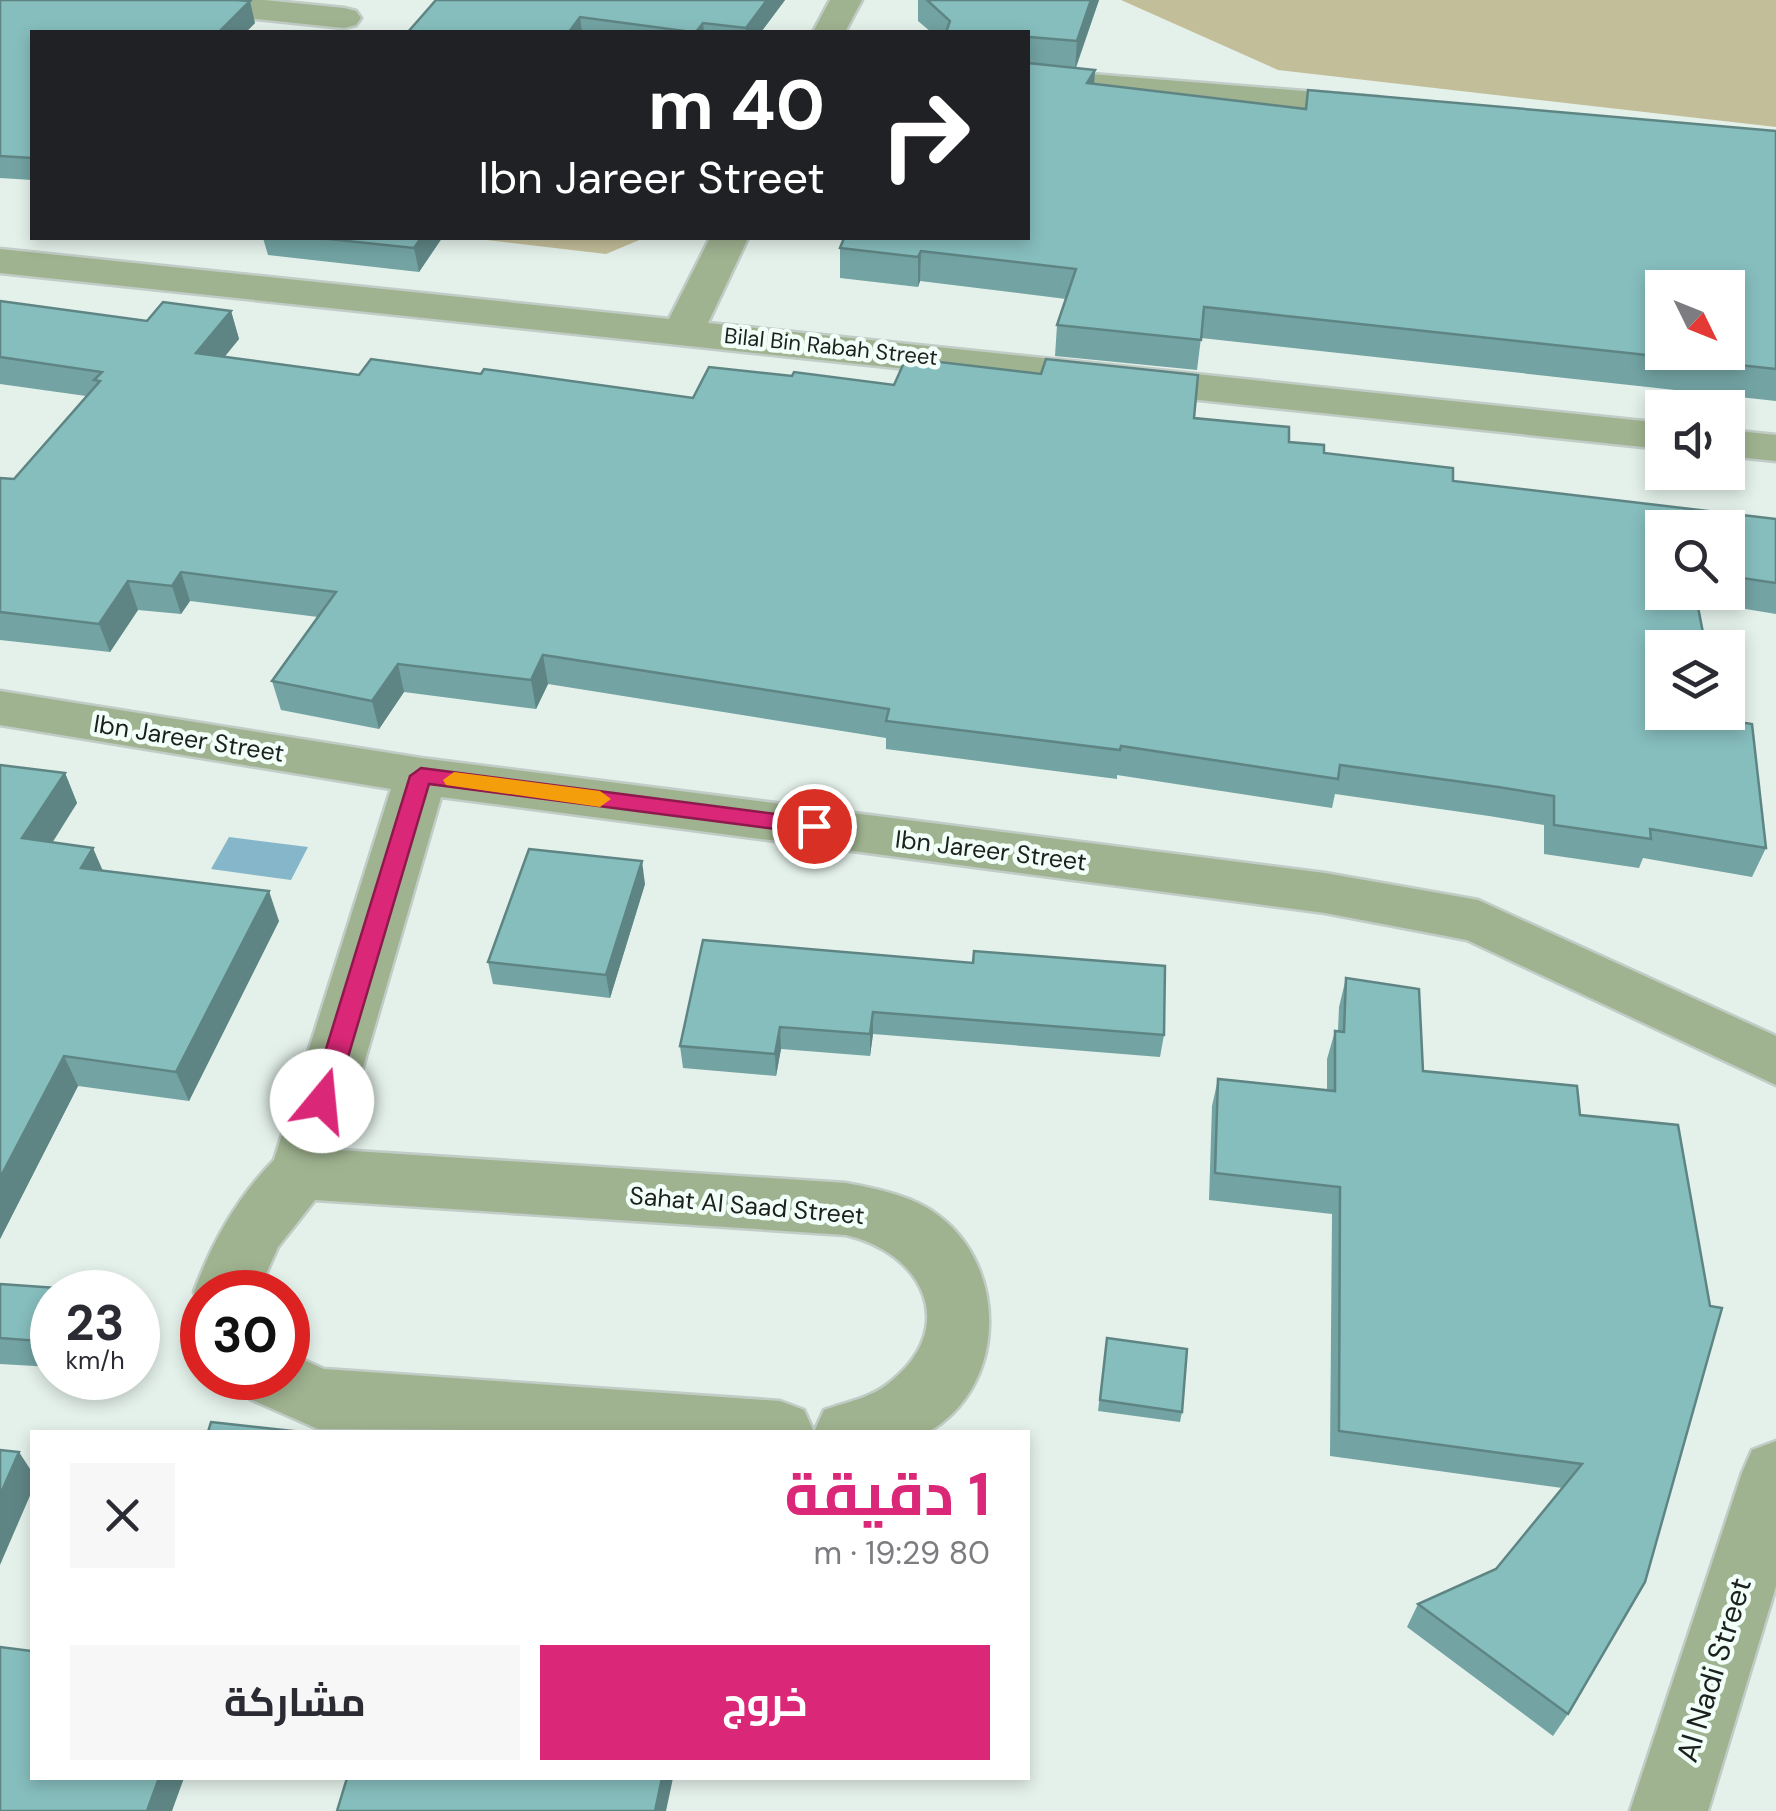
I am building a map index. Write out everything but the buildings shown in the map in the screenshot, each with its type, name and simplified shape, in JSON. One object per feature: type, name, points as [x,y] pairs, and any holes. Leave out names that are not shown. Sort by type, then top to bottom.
[{"type":"street","points":[[168,0],[345,17]]},
{"type":"street","points":[[831,30],[846,0]]},
{"type":"street","points":[[1030,78],[1410,110]]},
{"type":"street","points":[[106,272],[136,240]]},
{"type":"street","points":[[684,330],[728,240]]},
{"type":"street","name":"Bilal Bin Rabah Street","points":[[0,261],[1645,434]]},
{"type":"street","points":[[1745,445],[1776,448]]},
{"type":"street","name":"Ibn Jareer Street","points":[[0,708],[421,776],[1305,890],[1478,921],[1776,1062]]},
{"type":"street","points":[[233,1270],[262,1214],[300,1173],[421,776]]},
{"type":"street","name":"Sahat Al Saad Street","points":[[300,1173],[846,1209],[887,1218],[922,1238],[947,1268],[960,1304],[958,1343],[941,1380],[910,1410],[863,1430]]},
{"type":"street","points":[[310,1395],[318,1399],[752,1430]]},
{"type":"street","name":"Al Nadi Street","points":[[1669,1811],[1776,1472]]},
{"type":"shaded area","points":[[1121,0],[1776,0],[1776,127],[1278,70]]},
{"type":"shaded area","points":[[487,240],[639,240],[606,254]]},
{"type":"water","points":[[229,837],[308,847],[291,880],[211,869]]},
{"type":"slow traffic","points":[[454,780],[600,799]]},
{"type":"route","points":[[322,1101],[421,776],[814,826]]}]
